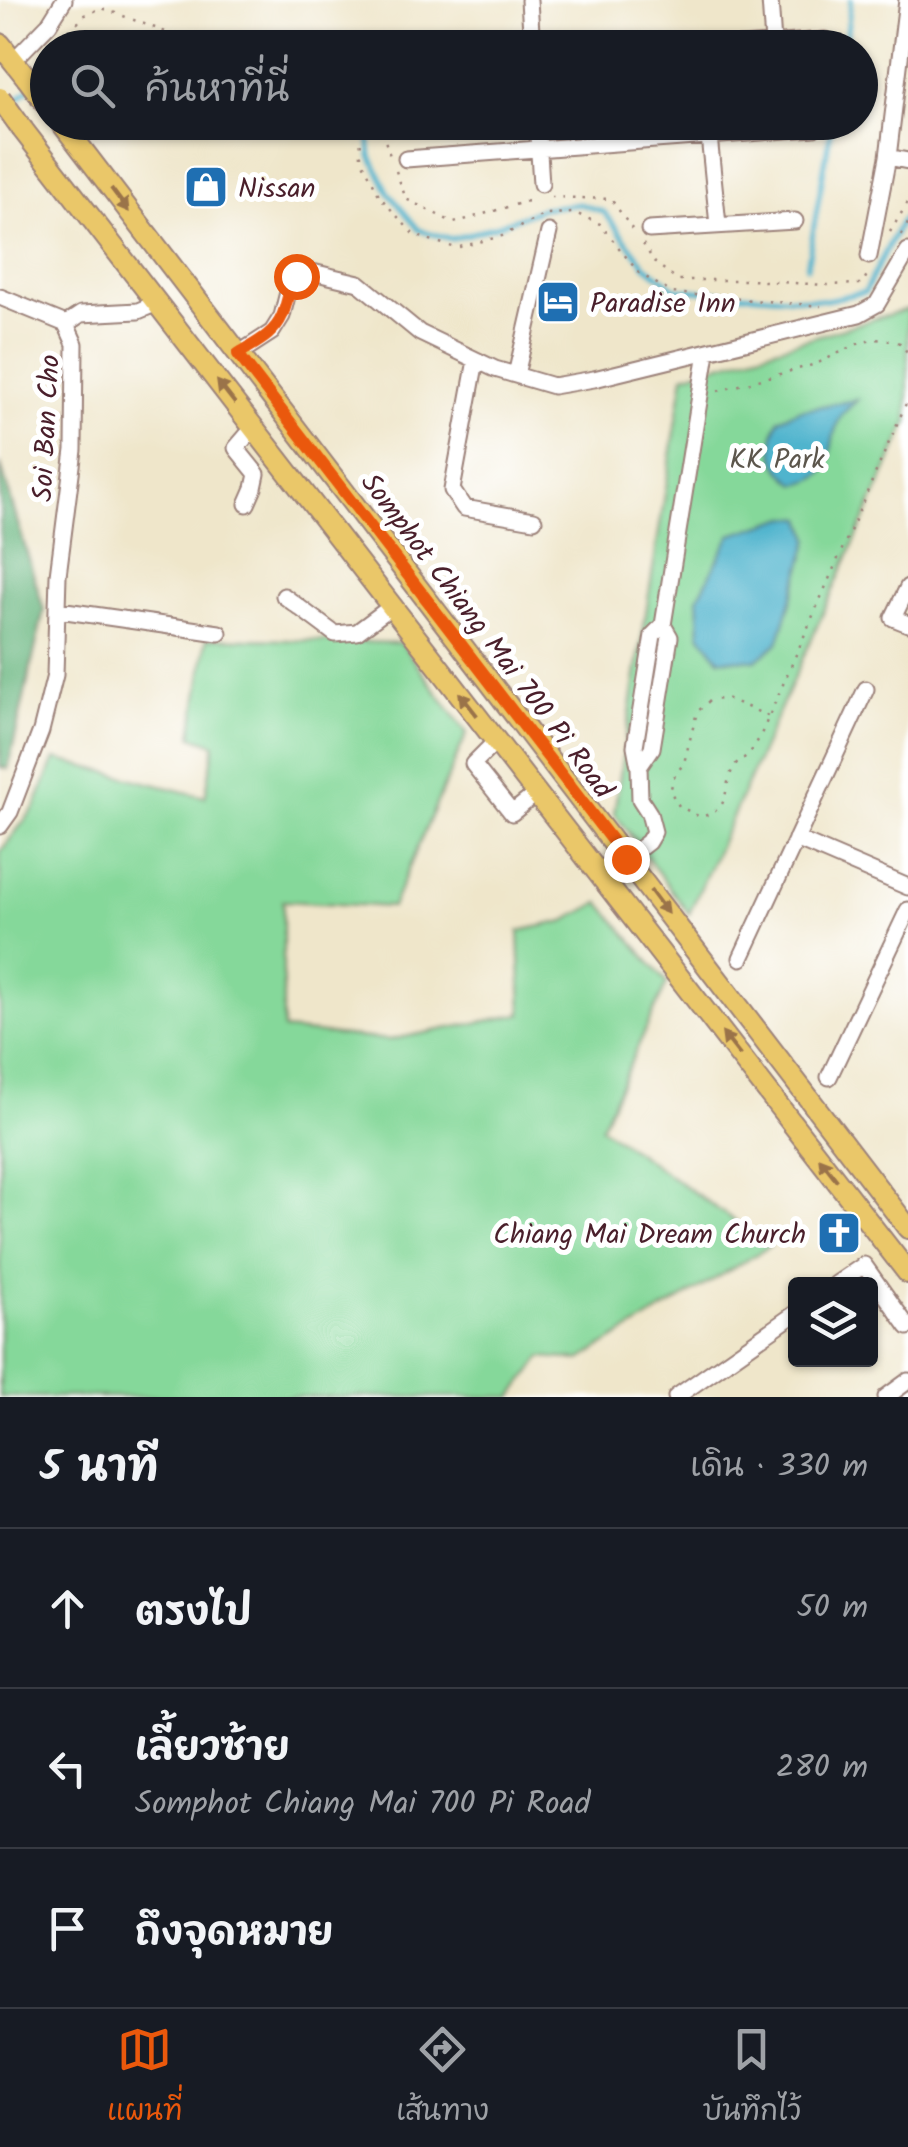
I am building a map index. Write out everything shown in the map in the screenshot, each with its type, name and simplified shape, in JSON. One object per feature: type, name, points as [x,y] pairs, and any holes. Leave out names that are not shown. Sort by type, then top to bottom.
[{"type":"main road","points":[[0,44],[30,82]]},
{"type":"main road","name":"Somphot Chiang Mai 700 Pi Road","points":[[0,98],[30,138]]},
{"type":"main road","name":"Somphot Chiang Mai 700 Pi Road","points":[[32,140],[908,1272]]},
{"type":"main road","name":"Somphot Chiang Mai 700 Pi Road","points":[[74,140],[908,1228]]},
{"type":"street","points":[[43,30],[64,0]]},
{"type":"street","points":[[529,0],[531,30]]},
{"type":"street","points":[[770,0],[772,30]]},
{"type":"street","points":[[870,256],[888,157],[906,0]]},
{"type":"street","points":[[14,61],[30,44]]},
{"type":"street","points":[[538,140],[541,184]]},
{"type":"street","points":[[406,159],[657,140]]},
{"type":"street","points":[[709,140],[718,225]]},
{"type":"street","points":[[888,157],[908,161]]},
{"type":"street","points":[[649,230],[794,222]]},
{"type":"street","points":[[516,375],[549,232]]},
{"type":"street","points":[[238,354],[272,332],[282,316],[288,288],[296,276],[308,272],[359,284],[420,334],[476,360],[554,386],[594,380],[859,314],[877,304],[905,243]]},
{"type":"street","points":[[0,297],[66,324],[81,314],[138,310],[157,302]]},
{"type":"street","name":"Soi Ban Cho","points":[[0,826],[10,812],[41,731],[55,675],[58,574],[74,450],[75,344],[66,324]]},
{"type":"street","points":[[626,859],[648,842],[654,832],[650,813],[640,800],[635,746],[653,635],[663,624],[707,352]]},
{"type":"street","points":[[476,360],[452,490],[464,508],[534,520]]},
{"type":"street","points":[[247,504],[257,474],[236,448],[254,428]]},
{"type":"street","points":[[908,587],[893,618],[908,624]]},
{"type":"street","points":[[284,596],[335,634],[357,632],[392,606]]},
{"type":"street","points":[[59,610],[219,633]]},
{"type":"street","points":[[741,958],[866,689]]},
{"type":"street","points":[[496,741],[472,764],[512,813],[536,793]]},
{"type":"street","points":[[796,838],[908,887]]},
{"type":"street","points":[[829,1076],[908,910]]},
{"type":"street","points":[[847,1277],[864,1266],[872,1277]]},
{"type":"street","points":[[878,1285],[908,1327]]},
{"type":"street","points":[[676,1397],[788,1319]]},
{"type":"street","points":[[886,1397],[908,1381]]},
{"type":"path","points":[[72,30],[83,16],[102,8],[162,30]]},
{"type":"path","points":[[360,140],[361,158],[380,196],[414,235],[456,248],[502,236],[545,214],[575,213],[600,224],[639,274],[672,292],[824,306]]},
{"type":"path","points":[[905,243],[908,223]]},
{"type":"path","points":[[700,396],[816,364],[862,342],[881,339],[900,343],[908,353]]},
{"type":"path","points":[[768,716],[726,698],[709,701],[696,712],[684,763],[670,791],[679,806],[700,816],[715,813],[722,804],[732,770],[758,740],[908,399]]},
{"type":"green space","name":"KK Park","points":[[908,309],[908,422],[689,914],[614,813],[684,375]]},
{"type":"green space","points":[[0,463],[44,610],[8,769],[0,767]]},
{"type":"green space","points":[[207,638],[401,643],[467,733],[392,907],[283,901],[283,1030],[389,1040],[522,1014],[519,931],[565,921],[600,902],[667,983],[601,1127],[770,1246],[580,1360],[542,1357],[512,1397],[0,1397],[0,852],[35,807],[55,759],[205,797],[215,744],[192,736]]},
{"type":"water","points":[[857,400],[840,418],[826,468],[820,475],[796,484],[774,455],[773,438],[779,419],[799,410]]},
{"type":"water","points":[[787,517],[803,518],[810,539],[778,643],[756,660],[719,659],[700,634],[698,598],[731,535]]},
{"type":"waterway","points":[[847,30],[851,0]]},
{"type":"waterway","points":[[92,30],[110,30]]},
{"type":"waterway","points":[[12,104],[30,88]]},
{"type":"waterway","points":[[370,140],[371,156],[389,193],[419,230],[452,239],[543,208],[580,204],[604,212],[645,265],[676,289],[826,300],[865,292],[908,214]]},
{"type":"waterway","points":[[807,267],[829,140]]},
{"type":"place","name":"Nissan","points":[[206,187]]},
{"type":"place","name":"Paradise Inn","points":[[558,302]]},
{"type":"place","name":"Chiang Mai Dream Church","points":[[839,1233]]},
{"type":"route","points":[[296,276],[272,332],[238,354],[626,859]]}]
